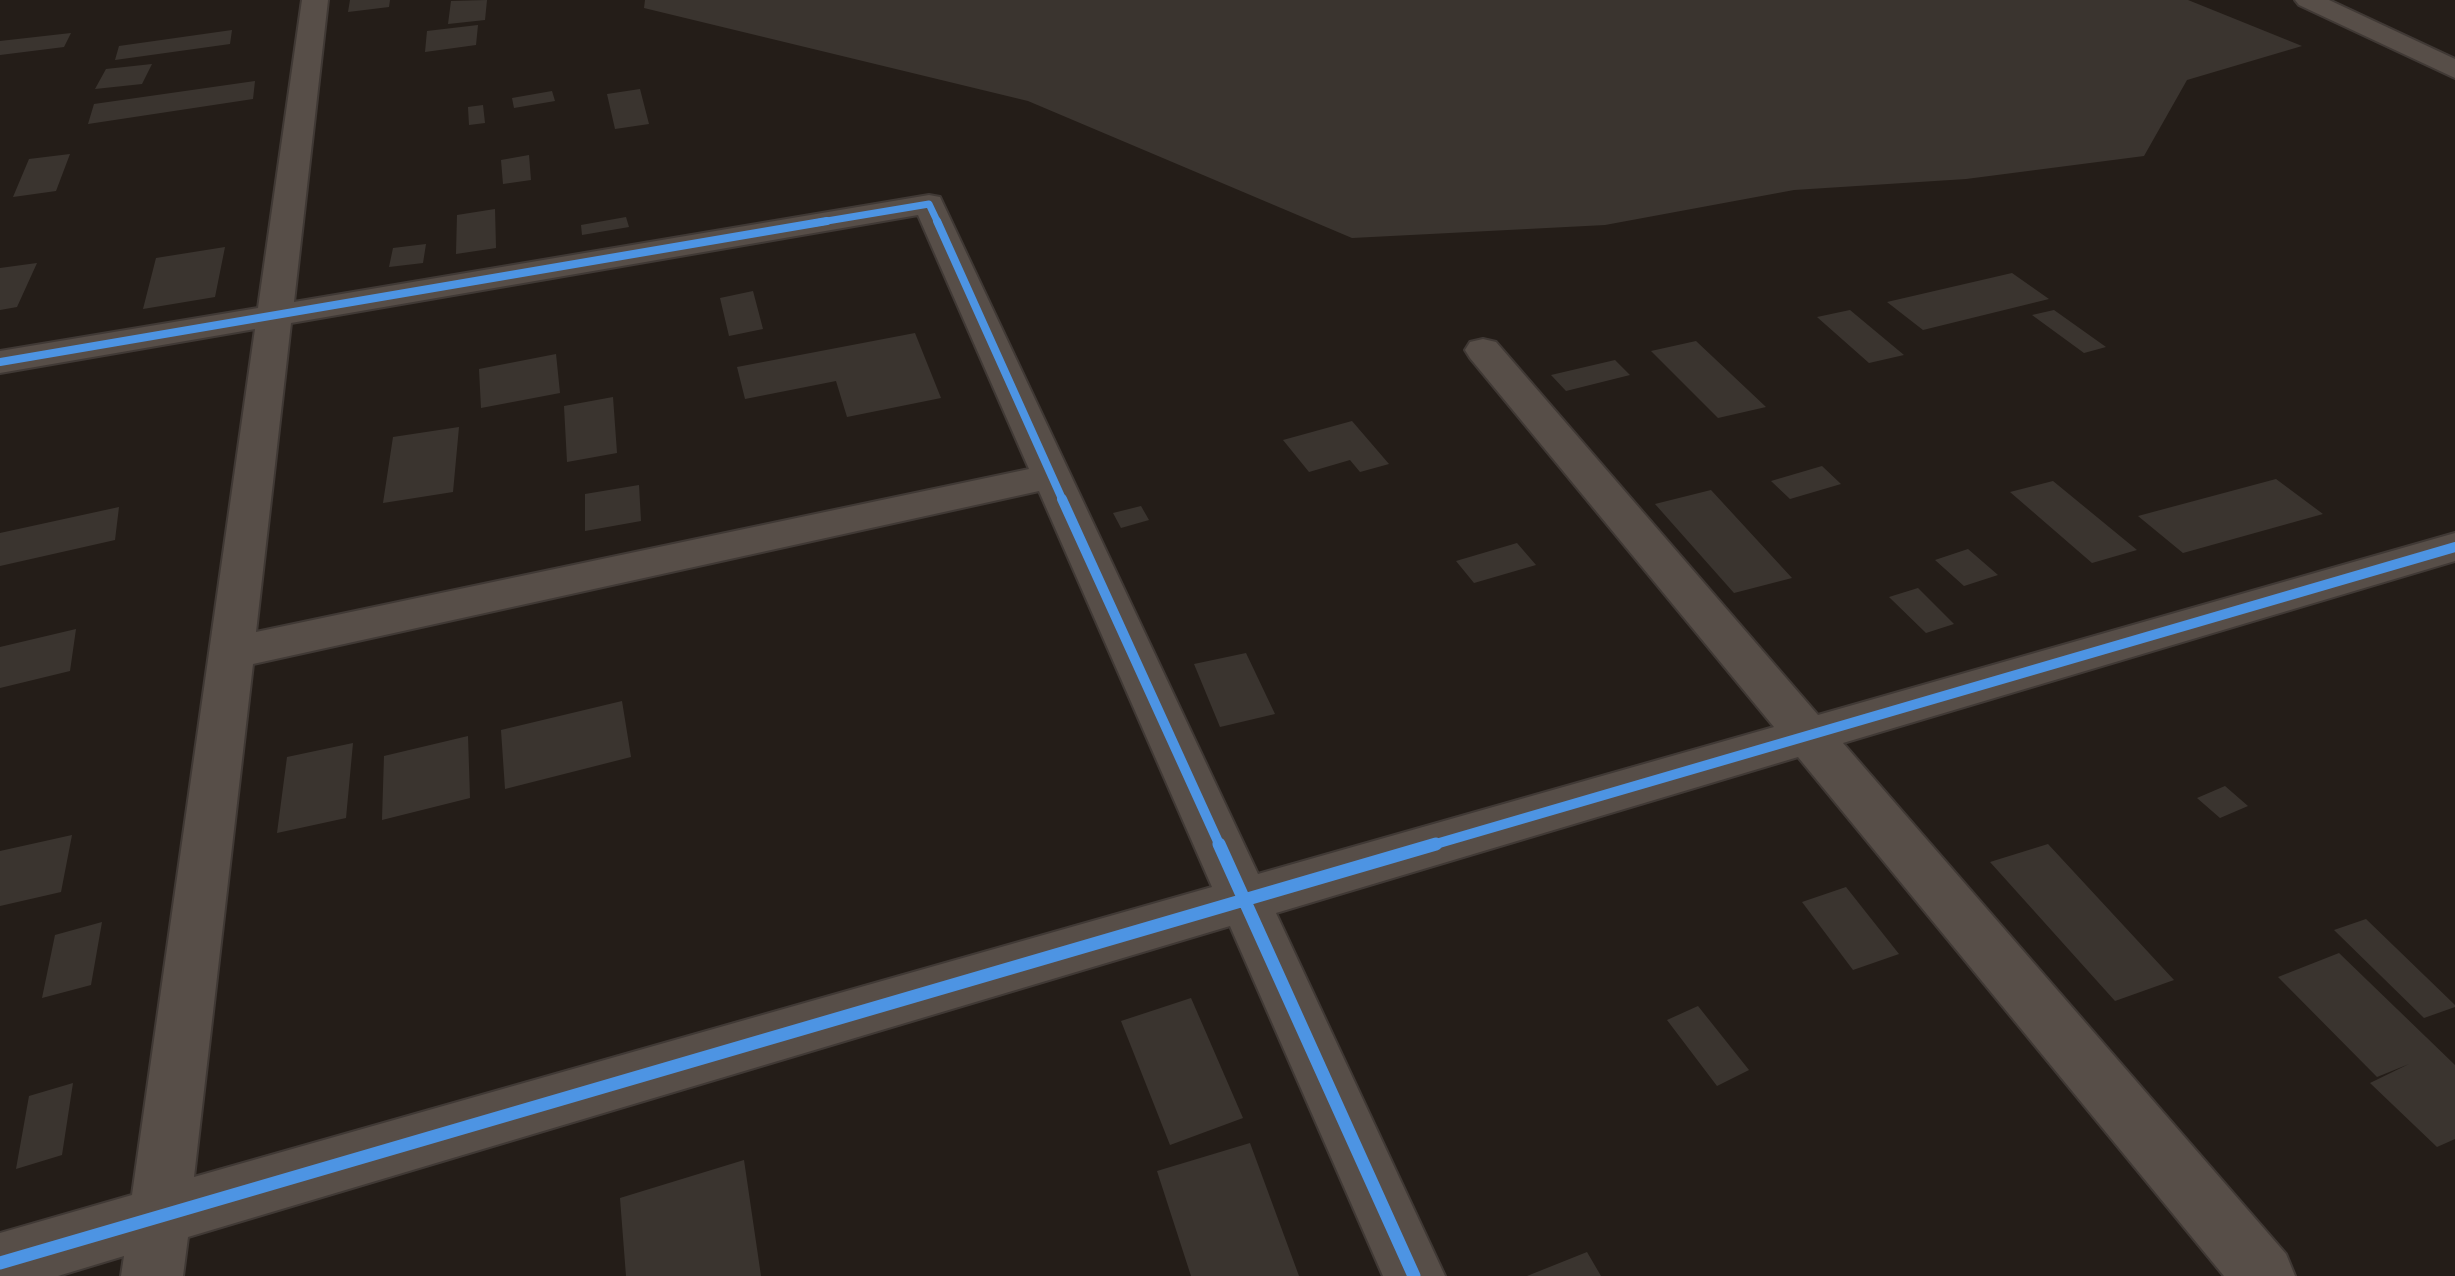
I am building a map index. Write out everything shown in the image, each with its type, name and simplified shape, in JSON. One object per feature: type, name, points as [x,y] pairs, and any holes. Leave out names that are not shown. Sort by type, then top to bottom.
[{"type":"street","points":[[152,1276],[315,0]]},
{"type":"street","points":[[2308,0],[2455,70]]},
{"type":"street","points":[[0,362],[929,204],[1414,1276]]},
{"type":"street","points":[[1483,350],[2264,1276]]},
{"type":"street","points":[[232,653],[1052,476]]},
{"type":"street","points":[[0,1263],[2455,547]]},
{"type":"building","points":[[350,0],[390,0],[389,7],[348,12]]},
{"type":"building","points":[[487,0],[485,20],[448,24],[451,1]]},
{"type":"building","points":[[645,0],[2188,0],[2302,46],[2187,80],[2144,156],[1966,179],[1794,190],[1605,225],[1352,238],[1028,101],[644,8]]},
{"type":"building","points":[[478,25],[476,45],[425,52],[427,31]]},
{"type":"building","points":[[232,30],[230,44],[115,60],[119,46]]},
{"type":"building","points":[[71,33],[64,47],[0,55],[0,41]]},
{"type":"building","points":[[152,64],[142,84],[95,89],[106,69]]},
{"type":"building","points":[[255,81],[253,99],[88,124],[94,104]]},
{"type":"building","points":[[640,89],[649,124],[615,129],[607,94]]},
{"type":"building","points":[[552,91],[555,101],[514,108],[512,98]]},
{"type":"building","points":[[483,105],[485,123],[469,125],[468,107]]},
{"type":"building","points":[[70,154],[56,191],[13,197],[29,159]]},
{"type":"building","points":[[529,155],[531,180],[503,184],[501,160]]},
{"type":"building","points":[[495,209],[496,248],[456,254],[457,215]]},
{"type":"building","points":[[626,217],[629,227],[582,235],[581,225]]},
{"type":"building","points":[[426,244],[423,263],[389,267],[393,248]]},
{"type":"building","points":[[225,247],[215,297],[143,309],[156,258]]},
{"type":"building","points":[[37,263],[17,307],[0,310],[0,268]]},
{"type":"building","points":[[2012,273],[2049,299],[1923,330],[1887,302]]},
{"type":"building","points":[[753,291],[763,329],[729,336],[720,298]]},
{"type":"building","points":[[1850,310],[1904,355],[1869,363],[1817,317]]},
{"type":"building","points":[[2054,310],[2106,347],[2084,353],[2032,315]]},
{"type":"building","points":[[915,333],[941,398],[847,417],[836,381],[745,399],[737,367]]},
{"type":"building","points":[[1696,341],[1766,407],[1718,418],[1651,351]]},
{"type":"building","points":[[556,354],[560,393],[481,408],[479,369]]},
{"type":"building","points":[[1615,360],[1630,375],[1566,391],[1551,375]]},
{"type":"building","points":[[613,397],[617,453],[567,462],[564,406]]},
{"type":"building","points":[[1352,421],[1389,464],[1360,472],[1350,460],[1309,472],[1283,440]]},
{"type":"building","points":[[459,427],[453,492],[383,503],[393,437]]},
{"type":"building","points":[[1822,466],[1841,484],[1790,499],[1771,481]]},
{"type":"building","points":[[2276,479],[2323,514],[2183,553],[2138,516]]},
{"type":"building","points":[[2053,481],[2137,550],[2092,563],[2010,492]]},
{"type":"building","points":[[639,485],[641,521],[585,531],[585,494]]},
{"type":"building","points":[[1711,490],[1792,578],[1734,593],[1655,504]]},
{"type":"building","points":[[1141,506],[1149,520],[1121,528],[1113,513]]},
{"type":"building","points":[[119,507],[115,540],[0,566],[0,533]]},
{"type":"building","points":[[1517,543],[1536,565],[1474,583],[1456,561]]},
{"type":"building","points":[[1968,549],[1998,575],[1964,586],[1935,560]]},
{"type":"building","points":[[1918,588],[1954,624],[1926,633],[1889,597]]},
{"type":"building","points":[[76,629],[70,671],[0,688],[0,647]]},
{"type":"building","points":[[1246,653],[1275,714],[1220,727],[1194,664]]},
{"type":"building","points":[[622,701],[631,757],[505,789],[501,730]]},
{"type":"building","points":[[468,736],[470,798],[382,820],[384,756]]},
{"type":"building","points":[[353,743],[346,818],[277,833],[287,757]]},
{"type":"building","points":[[2225,786],[2248,806],[2220,818],[2197,798]]},
{"type":"building","points":[[72,835],[61,892],[0,906],[0,851]]},
{"type":"building","points":[[2048,844],[2174,980],[2115,1001],[1990,862]]},
{"type":"building","points":[[1846,887],[1899,954],[1853,970],[1802,902]]},
{"type":"building","points":[[2366,919],[2455,1007],[2424,1018],[2334,930]]},
{"type":"building","points":[[102,922],[91,985],[42,998],[55,935]]},
{"type":"building","points":[[2339,953],[2455,1065],[2455,1139],[2437,1147],[2370,1083],[2409,1064],[2377,1077],[2278,977]]},
{"type":"building","points":[[1191,998],[1243,1118],[1170,1145],[1121,1021]]},
{"type":"building","points":[[1698,1006],[1749,1070],[1717,1086],[1667,1020]]},
{"type":"building","points":[[73,1083],[62,1155],[16,1169],[29,1096]]},
{"type":"building","points":[[1250,1143],[1299,1276],[1191,1276],[1157,1171]]},
{"type":"building","points":[[744,1160],[761,1276],[626,1276],[620,1198]]},
{"type":"building","points":[[1587,1252],[1601,1276],[1527,1276]]},
{"type":"cycle path","points":[[0,362],[929,204],[1414,1276]]},
{"type":"cycle path","points":[[0,1263],[2455,547]]}]
